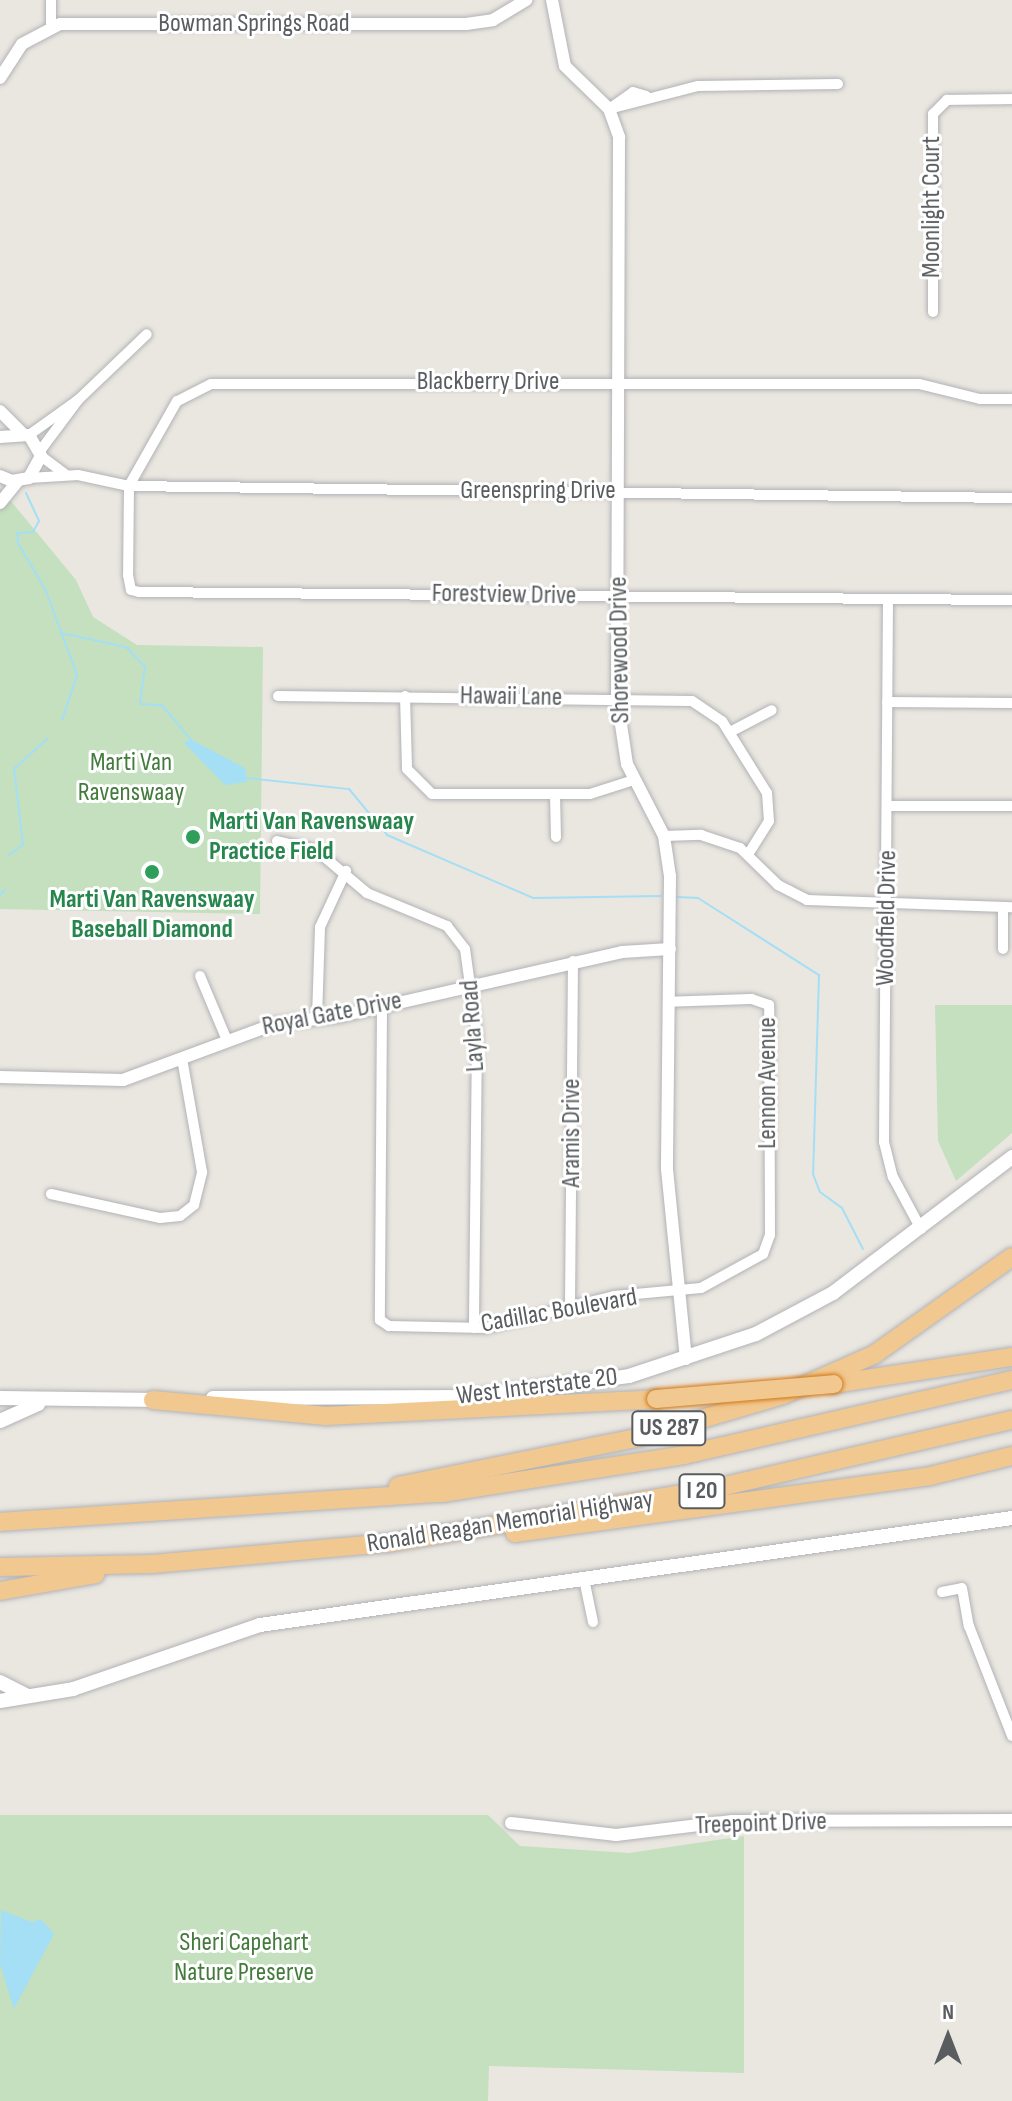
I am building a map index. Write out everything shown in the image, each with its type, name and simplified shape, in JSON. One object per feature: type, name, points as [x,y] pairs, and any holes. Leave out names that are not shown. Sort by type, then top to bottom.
[{"type":"highway","name":"US 287","points":[[289,1504],[637,1438],[783,1395],[875,1354],[1012,1257]]},
{"type":"highway","points":[[153,1400],[326,1416],[656,1399],[833,1384],[1012,1357]]},
{"type":"highway","name":"Ronald Reagan Memorial Highway","points":[[0,1522],[442,1493],[607,1468],[840,1422],[1012,1380]]},
{"type":"highway","name":"Ronald Reagan Memorial Highway","points":[[0,1567],[152,1564],[389,1543],[712,1489],[1012,1420]]},
{"type":"highway","points":[[389,1543],[556,1529],[930,1476],[1012,1456]]},
{"type":"highway","points":[[0,1591],[152,1564]]},
{"type":"main road","name":"West Interstate 20","points":[[0,1398],[153,1400],[507,1395],[593,1384],[686,1359],[793,1315],[921,1229],[1012,1157]]},
{"type":"main road","points":[[0,1421],[27,1406],[62,1400]]},
{"type":"main road","points":[[0,1701],[33,1697],[97,1681],[239,1629],[1012,1518]]},
{"type":"main road","points":[[0,1682],[33,1697]]},
{"type":"street","points":[[0,78],[22,44],[51,25],[51,0]]},
{"type":"street","name":"Bowman Springs Road","points":[[51,25],[466,24],[504,15],[526,0]]},
{"type":"street","points":[[552,0],[565,66],[609,109],[646,96],[730,83],[838,84]]},
{"type":"street","name":"Moonlight Court","points":[[933,312],[932,124],[940,105],[1012,99]]},
{"type":"street","name":"Shorewood Drive","points":[[609,109],[621,162],[617,698],[634,780],[664,836],[670,949],[667,1169],[686,1359]]},
{"type":"street","points":[[0,503],[24,479],[78,400],[147,334]]},
{"type":"street","name":"Blackberry Drive","points":[[139,592],[129,586],[129,486],[177,401],[211,384],[621,381],[919,384],[980,399],[1012,399]]},
{"type":"street","points":[[0,437],[25,434],[78,400]]},
{"type":"street","points":[[0,411],[40,453]]},
{"type":"street","name":"Greenspring Drive","points":[[40,453],[65,474]]},
{"type":"street","name":"Greenspring Drive","points":[[24,479],[65,474],[129,486],[619,490],[1012,498]]},
{"type":"street","points":[[0,476],[24,479]]},
{"type":"street","name":"Forestview Drive","points":[[139,592],[1012,600]]},
{"type":"street","name":"Woodfield Drive","points":[[888,599],[884,1142],[893,1177],[921,1229]]},
{"type":"street","name":"Hawaii Lane","points":[[278,696],[692,701],[709,708],[730,732],[762,782],[770,811],[748,855]]},
{"type":"street","points":[[405,696],[407,769],[424,789],[443,795],[590,794],[634,780]]},
{"type":"street","points":[[887,702],[1012,703]]},
{"type":"street","points":[[730,732],[772,710]]},
{"type":"street","points":[[555,794],[556,837]]},
{"type":"street","points":[[888,806],[1012,806]]},
{"type":"street","points":[[664,836],[721,840],[748,855],[778,885],[807,900],[1008,907],[1003,949]]},
{"type":"street","name":"Layla Road","points":[[277,841],[316,850],[346,871],[367,893],[457,933],[473,985],[474,1328]]},
{"type":"street","points":[[317,1018],[320,927],[346,871]]},
{"type":"street","name":"Royal Gate Drive","points":[[0,1077],[123,1080],[182,1059],[226,1038],[382,1007],[573,961],[670,949]]},
{"type":"street","name":"Aramis Drive","points":[[570,1305],[573,961]]},
{"type":"street","points":[[200,976],[226,1038]]},
{"type":"street","name":"Lennon Avenue","points":[[668,1002],[752,999],[769,1005],[770,1235],[759,1259]]},
{"type":"street","name":"Cadillac Boulevard","points":[[382,1007],[380,1320],[389,1326],[505,1326],[570,1305],[701,1288],[759,1259]]},
{"type":"street","points":[[51,1194],[160,1218],[180,1216],[194,1205],[202,1172],[182,1059]]},
{"type":"street","points":[[584,1579],[593,1622]]},
{"type":"street","points":[[942,1592],[962,1588],[969,1626],[1012,1736]]},
{"type":"street","name":"Treepoint Drive","points":[[511,1823],[616,1835],[732,1821],[1012,1820]]},
{"type":"green space","name":"Marti Van Ravenswaay","points":[[0,488],[76,580],[93,617],[137,645],[263,647],[260,914],[0,909]]},
{"type":"green space","points":[[935,1005],[1012,1005],[1012,1133],[956,1181],[938,1141]]},
{"type":"green space","name":"Sheri Capehart Nature Preserve","points":[[0,1815],[488,1815],[520,1846],[629,1853],[744,1836],[744,2073],[489,2066],[488,2101],[0,2101]]},
{"type":"water","points":[[190,739],[245,768],[247,782],[225,785],[184,743]]},
{"type":"water","points":[[1,1910],[32,1922],[41,1919],[54,1934],[14,2009],[0,1964]]},
{"type":"waterway","points":[[26,493],[39,521],[33,532],[17,533],[18,543],[46,591],[77,675],[62,720]]},
{"type":"waterway","points":[[61,633],[126,647],[145,667],[140,704],[162,705],[191,740]]},
{"type":"waterway","points":[[9,855],[23,844],[14,769],[48,738]]},
{"type":"waterway","points":[[247,778],[349,789],[387,835],[533,898],[661,896]]},
{"type":"waterway","points":[[0,895],[6,889]]},
{"type":"waterway","points":[[677,897],[698,898],[819,975],[813,1174],[820,1192],[842,1208],[863,1249]]},
{"type":"place","name":"Marti Van Ravenswaay Practice Field","points":[[193,837]]},
{"type":"place","name":"Marti Van Ravenswaay Baseball Diamond","points":[[152,872]]}]
